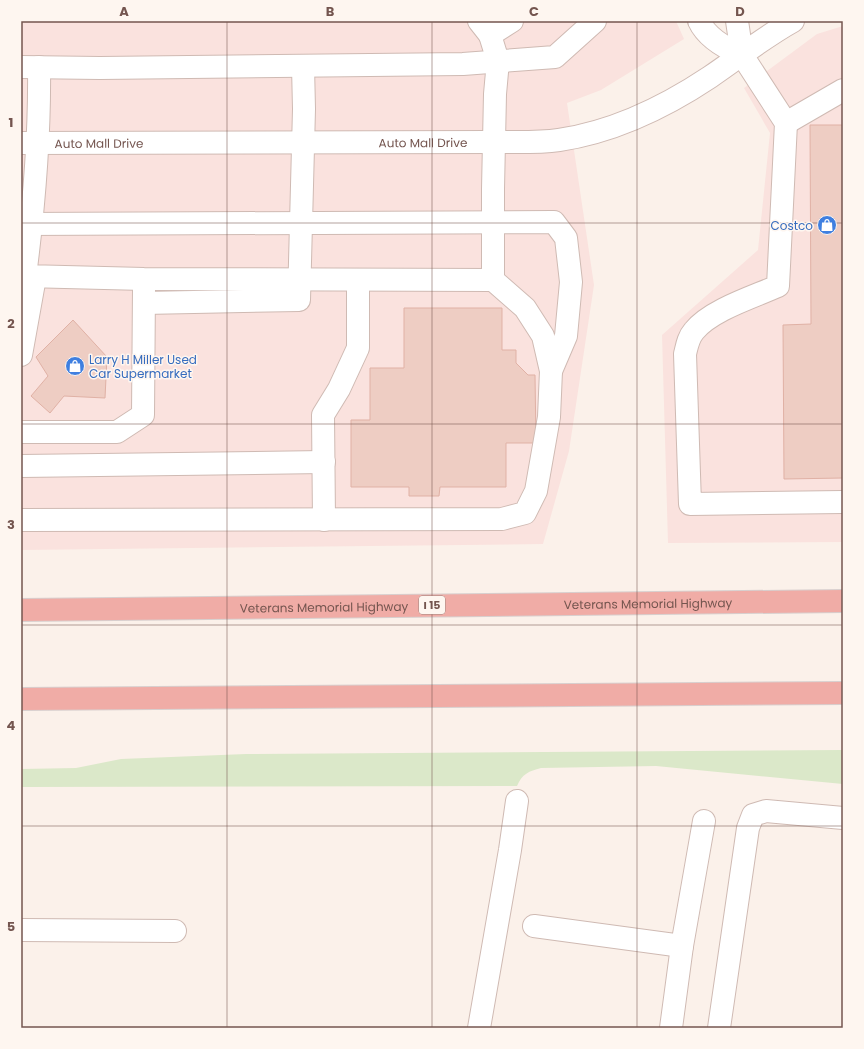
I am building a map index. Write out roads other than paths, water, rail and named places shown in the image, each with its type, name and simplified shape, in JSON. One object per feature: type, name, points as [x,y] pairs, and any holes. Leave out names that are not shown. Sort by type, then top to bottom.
[{"type":"highway","name":"Veterans Memorial Highway","points":[[21,610],[843,600]]},
{"type":"highway","points":[[21,699],[843,692]]},
{"type":"street","points":[[493,280],[495,94],[498,61],[484,28],[512,21]]},
{"type":"street","points":[[21,355],[27,276],[26,224],[30,144],[30,67],[100,68],[463,64],[555,57],[595,21]]},
{"type":"street","points":[[699,21],[705,31],[718,42],[742,55]]},
{"type":"street","points":[[737,21],[742,55],[786,123],[778,286],[704,321],[693,332],[687,342],[685,354],[690,504],[843,502]]},
{"type":"street","name":"Auto Mall Drive","points":[[30,144],[495,142],[558,140],[593,132],[631,120],[670,101],[742,55],[774,31],[793,21]]},
{"type":"street","points":[[300,280],[303,66]]},
{"type":"street","points":[[786,123],[843,90]]},
{"type":"street","points":[[26,224],[301,222],[493,224],[554,222],[566,238],[570,282],[566,336],[551,371]]},
{"type":"street","points":[[27,276],[194,279],[250,290]]},
{"type":"street","points":[[21,432],[117,432],[143,415],[144,279]]},
{"type":"street","points":[[194,279],[194,302]]},
{"type":"street","points":[[21,520],[502,519],[525,513],[536,491],[549,417],[551,371],[543,336],[525,308],[493,280],[300,280],[194,302],[144,302]]},
{"type":"street","points":[[324,520],[324,415],[339,389],[358,348],[358,280]]},
{"type":"street","points":[[21,466],[324,462]]},
{"type":"street","points":[[479,1028],[517,801]]},
{"type":"street","points":[[719,1028],[748,828],[753,815],[766,811],[843,818]]},
{"type":"street","points":[[671,1028],[682,946],[704,821]]},
{"type":"street","points":[[534,926],[682,946]]},
{"type":"street","points":[[21,930],[175,931]]},
{"type":"place","name":"Costco","points":[[827,225]]},
{"type":"place","name":"Larry H Miller Used Car Supermarket","points":[[75,366]]}]
